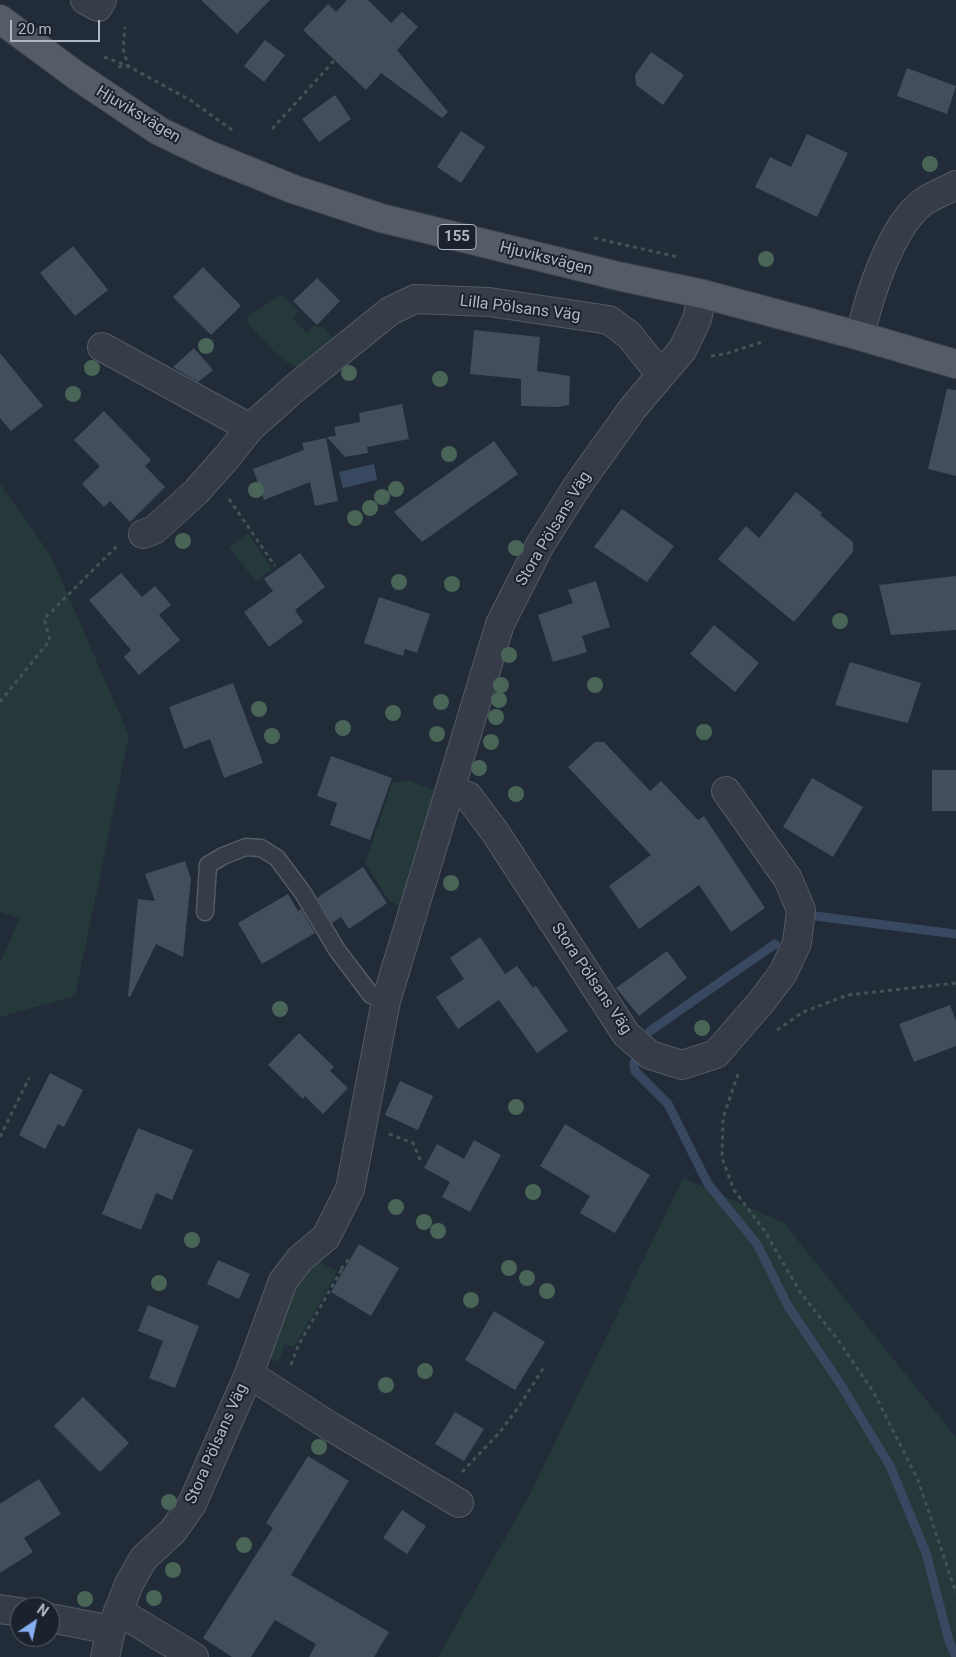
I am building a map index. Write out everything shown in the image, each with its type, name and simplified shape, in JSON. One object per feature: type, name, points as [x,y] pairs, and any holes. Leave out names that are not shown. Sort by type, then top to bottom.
[{"type":"main road","name":"Hjuviksvägen","points":[[0,19],[76,76],[159,131],[209,155],[293,190],[381,218],[622,277],[703,294],[956,364]]},
{"type":"street","points":[[85,0],[98,7],[102,0]]},
{"type":"street","points":[[860,336],[866,312],[888,253],[905,220],[923,202],[956,185]]},
{"type":"street","name":"Stora Pölsans Väg","points":[[105,1657],[115,1621],[129,1584],[143,1559],[173,1532],[192,1504],[249,1374],[283,1281],[300,1259],[326,1237],[350,1189],[386,1001],[500,624],[540,545],[578,485],[633,408],[683,350],[697,319],[703,294]]},
{"type":"street","name":"Lilla Pölsans Väg","points":[[143,534],[154,530],[196,492],[210,478],[250,428],[296,387],[390,311],[415,299],[489,302],[609,320],[629,335],[660,375]]},
{"type":"street","points":[[102,347],[250,428]]},
{"type":"street","name":"Stora Pölsans Väg","points":[[450,790],[468,796],[495,832],[626,1034],[650,1055],[682,1065],[716,1054],[762,1001],[783,973],[797,943],[801,910],[788,878],[726,791]]},
{"type":"street","name":"Stora Pölsans Väg","points":[[249,1374],[332,1428],[448,1497]]},
{"type":"street","points":[[60,1618],[115,1621],[194,1657]]},
{"type":"lane","points":[[205,912],[208,865],[223,856],[246,847],[261,848],[277,858],[303,893],[337,950],[371,995],[386,1001]]},
{"type":"path","points":[[125,27],[123,48],[128,66]]},
{"type":"path","points":[[272,129],[340,53]]},
{"type":"path","points":[[97,54],[128,66],[190,100],[243,138]]},
{"type":"path","points":[[118,67],[128,66]]},
{"type":"path","points":[[588,237],[616,241],[687,259]]},
{"type":"path","points":[[683,350],[705,357],[725,354],[772,339]]},
{"type":"path","points":[[210,478],[224,493],[275,566]]},
{"type":"path","points":[[0,702],[50,640],[44,619],[122,541],[143,534]]},
{"type":"path","points":[[774,1033],[803,1012],[848,995],[956,982]]},
{"type":"path","points":[[739,1071],[723,1118],[722,1158],[734,1190],[764,1230],[800,1292],[838,1340],[874,1393],[918,1480],[956,1593]]},
{"type":"path","points":[[0,1137],[29,1078]]},
{"type":"path","points":[[363,1124],[412,1143],[421,1162]]},
{"type":"path","points":[[291,1365],[298,1346],[342,1269]]},
{"type":"path","points":[[448,1497],[456,1478],[500,1432],[520,1406],[544,1367]]},
{"type":"shaded area","points":[[281,295],[299,311],[293,319],[307,333],[313,326],[323,327],[336,342],[303,368],[296,367],[281,358],[246,320],[254,312]]},
{"type":"shaded area","points":[[0,484],[51,556],[129,736],[75,996],[0,1017],[0,963],[20,918],[0,912]]},
{"type":"shaded area","points":[[248,533],[272,569],[256,582],[229,547]]},
{"type":"shaded area","points":[[407,780],[435,790],[437,793],[404,907],[389,901],[365,863],[392,783]]},
{"type":"shaded area","points":[[683,1178],[784,1223],[956,1437],[956,1657],[438,1657],[531,1492]]},
{"type":"shaded area","points":[[315,1259],[335,1270],[336,1275],[294,1347],[284,1345],[281,1358],[275,1362],[270,1357],[268,1348],[277,1309]]},
{"type":"water","points":[[374,464],[377,480],[343,488],[339,472]]},
{"type":"building","points":[[201,0],[270,0],[237,34]]},
{"type":"building","points":[[347,0],[368,0],[391,23],[402,12],[418,27],[397,50],[448,112],[442,118],[381,73],[366,90],[303,30],[328,4],[336,12]]},
{"type":"building","points":[[265,40],[285,55],[264,82],[244,66]]},
{"type":"building","points":[[651,52],[684,75],[663,105],[636,85],[635,75]]},
{"type":"building","points":[[907,68],[956,86],[947,114],[897,96]]},
{"type":"building","points":[[335,95],[351,119],[319,142],[302,119]]},
{"type":"building","points":[[461,131],[485,147],[461,183],[437,167]]},
{"type":"building","points":[[807,134],[848,153],[817,217],[755,187],[770,157],[791,167]]},
{"type":"building","points":[[73,246],[108,290],[75,316],[40,273]]},
{"type":"building","points":[[203,267],[241,306],[211,335],[173,297]]},
{"type":"building","points":[[317,278],[340,301],[317,325],[293,301]]},
{"type":"building","points":[[474,330],[540,337],[537,371],[570,376],[569,405],[558,407],[521,406],[521,379],[470,374]]},
{"type":"building","points":[[194,348],[213,370],[198,382],[173,367]]},
{"type":"building","points":[[0,353],[43,406],[11,431],[0,418]]},
{"type":"building","points":[[947,389],[956,390],[956,476],[928,469]]},
{"type":"building","points":[[402,404],[409,439],[367,447],[368,453],[345,457],[327,437],[336,436],[334,427],[360,422],[359,413]]},
{"type":"building","points":[[104,411],[151,460],[145,466],[165,487],[130,522],[110,501],[104,507],[82,484],[100,466],[74,440]]},
{"type":"building","points":[[326,438],[338,501],[315,506],[310,482],[264,500],[253,469],[304,450],[302,443]]},
{"type":"building","points":[[494,441],[518,474],[422,542],[394,512]]},
{"type":"building","points":[[796,492],[853,542],[853,552],[794,622],[718,559],[746,526],[759,538]]},
{"type":"building","points":[[622,509],[674,546],[647,582],[594,547]]},
{"type":"building","points":[[300,553],[325,587],[295,610],[303,622],[269,647],[244,612],[273,591],[264,579]]},
{"type":"building","points":[[121,573],[142,597],[155,586],[171,605],[159,615],[180,640],[139,675],[124,657],[131,650],[89,600]]},
{"type":"building","points":[[956,576],[956,630],[891,635],[879,585]]},
{"type":"building","points":[[596,581],[610,627],[582,636],[587,652],[553,662],[538,615],[573,603],[568,590]]},
{"type":"building","points":[[379,597],[430,614],[417,653],[405,649],[403,656],[364,643]]},
{"type":"building","points":[[714,625],[759,663],[735,692],[690,654]]},
{"type":"building","points":[[850,662],[921,683],[908,723],[835,705]]},
{"type":"building","points":[[233,683],[263,763],[224,778],[210,739],[184,749],[169,707]]},
{"type":"building","points":[[595,742],[604,742],[650,791],[661,781],[698,820],[704,816],[765,908],[731,932],[699,885],[639,929],[609,886],[651,855],[568,767]]},
{"type":"building","points":[[331,756],[392,778],[370,840],[330,825],[337,803],[317,796]]},
{"type":"building","points":[[932,770],[956,770],[956,811],[932,811]]},
{"type":"building","points":[[812,778],[863,807],[833,857],[783,827]]},
{"type":"building","points":[[185,861],[191,879],[183,957],[156,944],[130,997],[128,996],[138,899],[155,901],[145,874]]},
{"type":"building","points":[[363,867],[387,903],[349,929],[341,917],[332,923],[317,898]]},
{"type":"building","points":[[288,894],[298,911],[301,909],[315,933],[262,964],[238,923]]},
{"type":"building","points":[[480,937],[505,974],[517,966],[533,988],[536,986],[568,1031],[537,1053],[499,1000],[458,1029],[436,997],[464,979],[450,958]]},
{"type":"building","points":[[667,951],[687,978],[639,1016],[616,988]]},
{"type":"building","points":[[950,1005],[956,1021],[956,1046],[914,1062],[899,1024]]},
{"type":"building","points":[[299,1033],[334,1067],[330,1071],[348,1088],[323,1114],[305,1096],[303,1099],[268,1065]]},
{"type":"building","points":[[50,1073],[83,1090],[64,1127],[58,1124],[45,1149],[19,1135]]},
{"type":"building","points":[[400,1081],[433,1096],[418,1130],[385,1115]]},
{"type":"building","points":[[565,1124],[650,1175],[615,1233],[580,1213],[590,1196],[540,1166]]},
{"type":"building","points":[[138,1128],[193,1150],[172,1200],[156,1193],[141,1230],[102,1214]]},
{"type":"building","points":[[474,1140],[501,1155],[470,1212],[442,1197],[450,1182],[424,1168],[437,1144],[464,1159]]},
{"type":"building","points":[[359,1244],[399,1268],[371,1316],[331,1292]]},
{"type":"building","points":[[218,1260],[250,1274],[239,1299],[207,1284]]},
{"type":"building","points":[[148,1305],[199,1326],[175,1388],[149,1378],[163,1341],[138,1331]]},
{"type":"building","points":[[494,1311],[545,1342],[515,1390],[465,1360]]},
{"type":"building","points":[[83,1397],[129,1443],[100,1472],[54,1426]]},
{"type":"building","points":[[455,1412],[484,1429],[464,1461],[435,1444]]},
{"type":"building","points":[[308,1456],[349,1481],[291,1575],[389,1632],[374,1657],[309,1657],[316,1644],[275,1620],[251,1657],[232,1657],[203,1638],[273,1528],[266,1523]]},
{"type":"building","points":[[39,1479],[61,1514],[24,1538],[33,1552],[0,1573],[0,1502]]},
{"type":"building","points":[[402,1510],[426,1526],[407,1554],[383,1538]]},
{"type":"waterway","points":[[815,916],[956,934]]},
{"type":"waterway","points":[[650,1031],[775,944]]},
{"type":"waterway","points":[[634,1063],[635,1071],[668,1104],[708,1184],[757,1244],[788,1306],[841,1385],[890,1466],[926,1553],[949,1641],[956,1657]]}]
